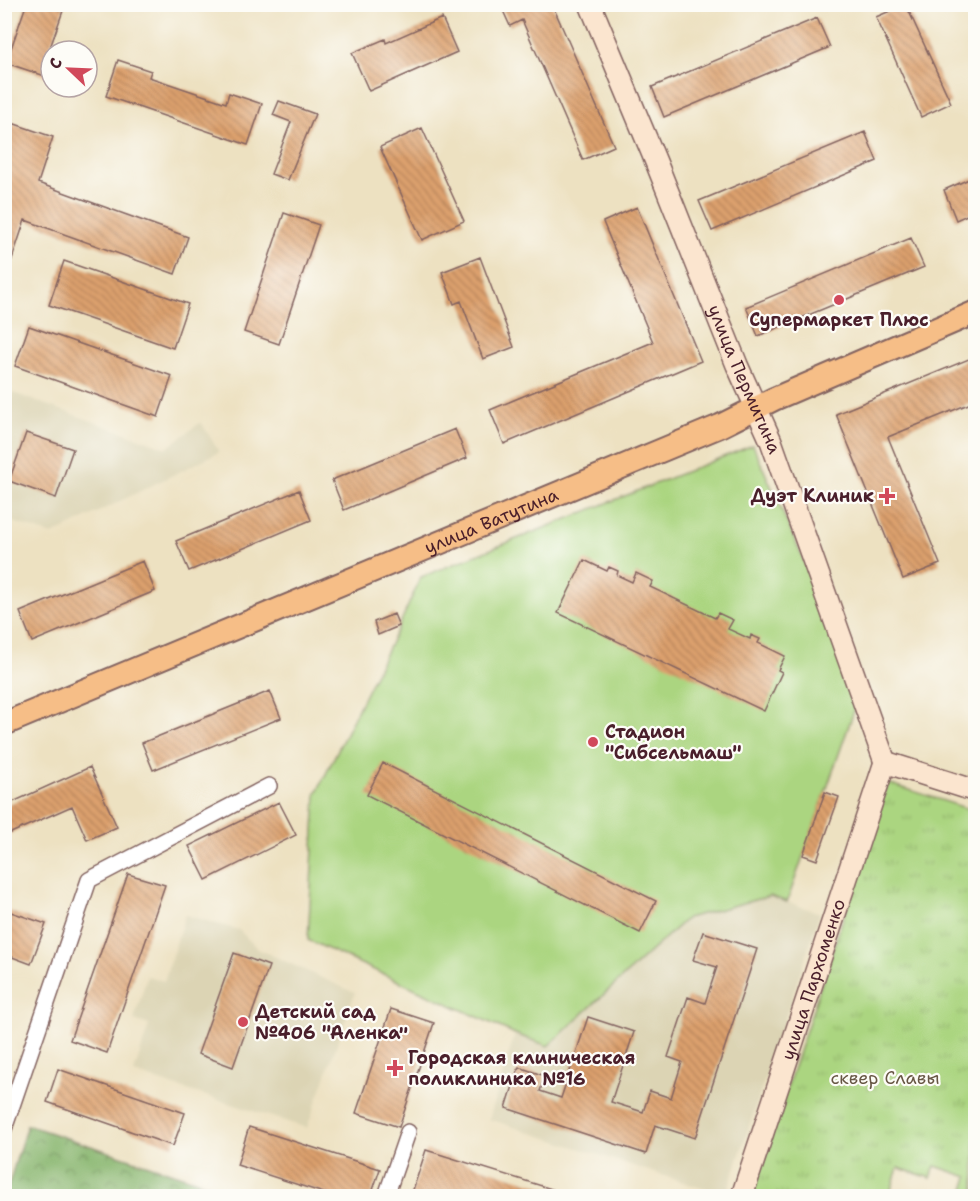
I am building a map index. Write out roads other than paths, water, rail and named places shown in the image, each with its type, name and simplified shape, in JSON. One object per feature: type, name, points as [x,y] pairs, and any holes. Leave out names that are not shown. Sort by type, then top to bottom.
[{"type":"main road","name":"улица Ватутина","points":[[4,724],[720,426],[975,312]]},
{"type":"street","name":"улица Пермитина","points":[[590,4],[737,366],[771,441],[885,762]]},
{"type":"street","points":[[885,762],[975,791]]},
{"type":"street","name":"улица Пархоменко","points":[[742,1197],[885,762]]},
{"type":"street","points":[[4,1129],[89,880],[269,786]]},
{"type":"street","points":[[386,1197],[408,1132]]},
{"type":"place","name":"Супермаркет Плюс","points":[[839,300]]},
{"type":"place","name":"Дуэт Клиник","points":[[887,496]]},
{"type":"place","name":"Стадион \"Сибсельмаш\"","points":[[593,742]]},
{"type":"place","name":"Детский сад №406 \"Аленка\"","points":[[243,1022]]},
{"type":"place","name":"Городская клиническая поликлиника №16","points":[[395,1068]]},
{"type":"park label","name":"сквер Славы","points":[[885,1078]]}]
